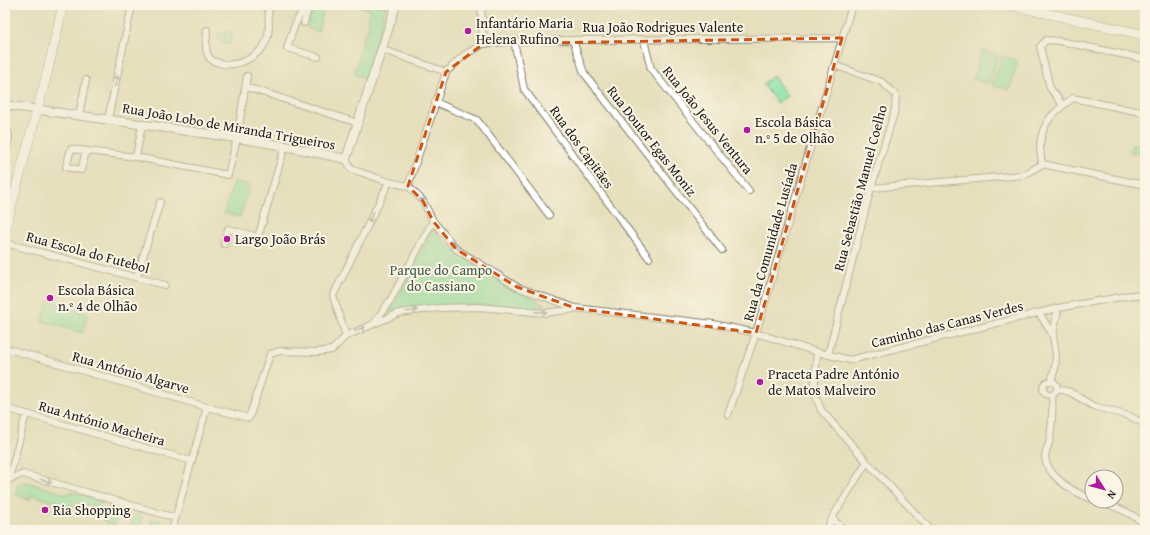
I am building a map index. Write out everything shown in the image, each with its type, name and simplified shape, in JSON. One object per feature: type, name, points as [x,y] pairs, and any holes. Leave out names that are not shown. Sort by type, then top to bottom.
[{"type":"main road","points":[[5,229],[38,109],[63,5]]},
{"type":"main road","points":[[1013,5],[1145,35]]},
{"type":"street","points":[[5,15],[7,5]]},
{"type":"street","points":[[108,119],[132,5]]},
{"type":"street","points":[[207,30],[206,48],[208,56],[213,61],[222,64],[234,65],[245,61],[260,50],[268,36],[268,5]]},
{"type":"street","points":[[305,5],[294,27],[287,48],[318,57]]},
{"type":"street","points":[[304,23],[308,5]]},
{"type":"street","points":[[346,159],[396,5]]},
{"type":"street","points":[[481,5],[483,44]]},
{"type":"street","name":"Rua da Comunidade Lusíada","points":[[728,415],[756,333],[852,5]]},
{"type":"street","name":"Rua João Rodrigues Valente","points":[[408,186],[446,72],[464,55],[483,44],[514,41],[573,40],[842,38]]},
{"type":"street","name":"Rua Doutor Egas Moniz","points":[[573,40],[584,73],[722,250]]},
{"type":"street","name":"Rua João Jesus Ventura","points":[[644,40],[651,69],[749,191]]},
{"type":"street","points":[[1063,105],[1050,88],[1040,47],[1046,40],[1060,41],[1145,59]]},
{"type":"street","name":"Rua dos Capitães","points":[[514,41],[524,88],[649,258]]},
{"type":"street","points":[[382,49],[446,72]]},
{"type":"street","name":"Rua Sebastião Manuel Coelho","points":[[828,355],[872,188],[895,110],[896,95],[882,82],[834,65]]},
{"type":"street","points":[[86,150],[136,157],[228,175],[237,138],[247,76]]},
{"type":"street","points":[[79,115],[86,80]]},
{"type":"street","points":[[246,87],[358,123]]},
{"type":"street","points":[[1042,164],[1040,145],[1043,130],[1048,120],[1063,105],[1073,98],[1145,113]]},
{"type":"street","points":[[435,102],[477,120],[549,215]]},
{"type":"street","name":"Rua João Lobo de Miranda Trigueiros","points":[[5,105],[285,146],[346,159],[351,169],[389,182],[408,186]]},
{"type":"street","points":[[136,157],[142,125]]},
{"type":"street","points":[[5,127],[9,135],[5,152]]},
{"type":"street","points":[[224,244],[228,229],[258,237],[285,146]]},
{"type":"street","points":[[872,188],[1024,175],[1042,164],[1145,185]]},
{"type":"street","points":[[389,182],[333,296],[346,336],[375,322],[399,313],[439,308],[479,308],[545,313],[575,308]]},
{"type":"street","points":[[408,186],[423,201],[433,221],[456,249],[517,287],[575,308]]},
{"type":"street","points":[[136,276],[160,202]]},
{"type":"street","points":[[375,322],[391,299],[433,221]]},
{"type":"street","name":"Rua Escola do Futebol","points":[[5,242],[165,284]]},
{"type":"street","name":"Caminho das Canas Verdes","points":[[575,308],[713,324],[756,333],[817,352],[850,360],[1058,308],[1132,295],[1145,298]]},
{"type":"street","points":[[1051,381],[1055,368],[1056,355],[1053,335],[1058,308]]},
{"type":"street","points":[[1039,313],[1053,335]]},
{"type":"street","name":"Rua António Algarve","points":[[5,348],[249,418],[270,354],[280,351],[318,352],[332,350],[346,336]]},
{"type":"street","points":[[817,352],[814,392],[821,410],[931,530]]},
{"type":"street","points":[[1051,381],[1057,385],[1058,389],[1070,392],[1093,406],[1129,416],[1144,422],[1145,415]]},
{"type":"street","points":[[1051,381],[1044,384],[1043,389],[1045,394],[1052,396]]},
{"type":"street","points":[[1052,396],[1058,389]]},
{"type":"street","points":[[1052,396],[1053,408],[1050,440],[1045,456],[1048,467],[1054,476],[1084,496]]},
{"type":"street","points":[[172,530],[207,407]]},
{"type":"street","name":"Rua António Macheira","points":[[5,408],[192,462]]},
{"type":"street","points":[[7,480],[26,414]]},
{"type":"street","points":[[827,530],[832,518],[868,462]]},
{"type":"street","points":[[7,480],[22,474],[176,518]]},
{"type":"street","points":[[1120,509],[1139,519],[1145,525]]},
{"type":"street","points":[[832,518],[844,530]]},
{"type":"highlighted area","points":[[842,38],[756,333],[575,308],[517,287],[456,249],[433,221],[423,201],[408,186],[446,72],[483,44]]},
{"type":"green space","points":[[314,5],[328,5],[327,9],[324,9],[318,32],[307,28]]},
{"type":"green space","points":[[359,5],[386,5],[366,78],[354,74],[363,43],[361,42],[364,34],[366,34],[370,22],[367,21],[370,10]]},
{"type":"green space","points":[[232,31],[232,40],[230,41],[230,44],[219,42],[218,34],[225,34],[225,32]]},
{"type":"green space","points":[[982,50],[998,55],[989,84],[973,79]]},
{"type":"green space","points":[[1002,56],[1018,61],[1009,90],[992,85]]},
{"type":"green space","points":[[773,76],[787,96],[777,103],[763,84]]},
{"type":"green space","points":[[1132,143],[1145,145],[1145,155],[1130,152]]},
{"type":"green space","points":[[234,181],[250,186],[240,217],[224,213]]},
{"type":"green space","name":"Parque do Campo do Cassiano","points":[[432,230],[454,250],[515,289],[544,305],[543,309],[479,305],[400,309],[386,313],[396,302]]},
{"type":"green space","points":[[48,301],[88,314],[82,333],[42,321]]},
{"type":"green space","points":[[26,482],[66,494],[73,492],[101,500],[103,502],[97,508],[75,502],[73,508],[31,495],[30,500],[15,495],[18,485]]},
{"type":"green space","points":[[107,507],[117,510],[118,515],[115,525],[103,521],[104,516],[96,513],[103,511]]},
{"type":"green space","points":[[136,514],[142,515],[141,530],[129,527]]},
{"type":"green space","points":[[152,519],[161,521],[160,530],[149,530]]},
{"type":"place","name":"Infantário Maria Helena Rufino","points":[[468,31]]},
{"type":"place","name":"Escola Básica n.º 5 de Olhão","points":[[747,130]]},
{"type":"place","name":"Largo João Brás","points":[[227,239]]},
{"type":"place","name":"Escola Básica n.º 4 de Olhão","points":[[50,298]]},
{"type":"place","name":"Praceta Padre António de Matos Malveiro","points":[[760,382]]},
{"type":"place","name":"Ria Shopping","points":[[45,510]]}]
